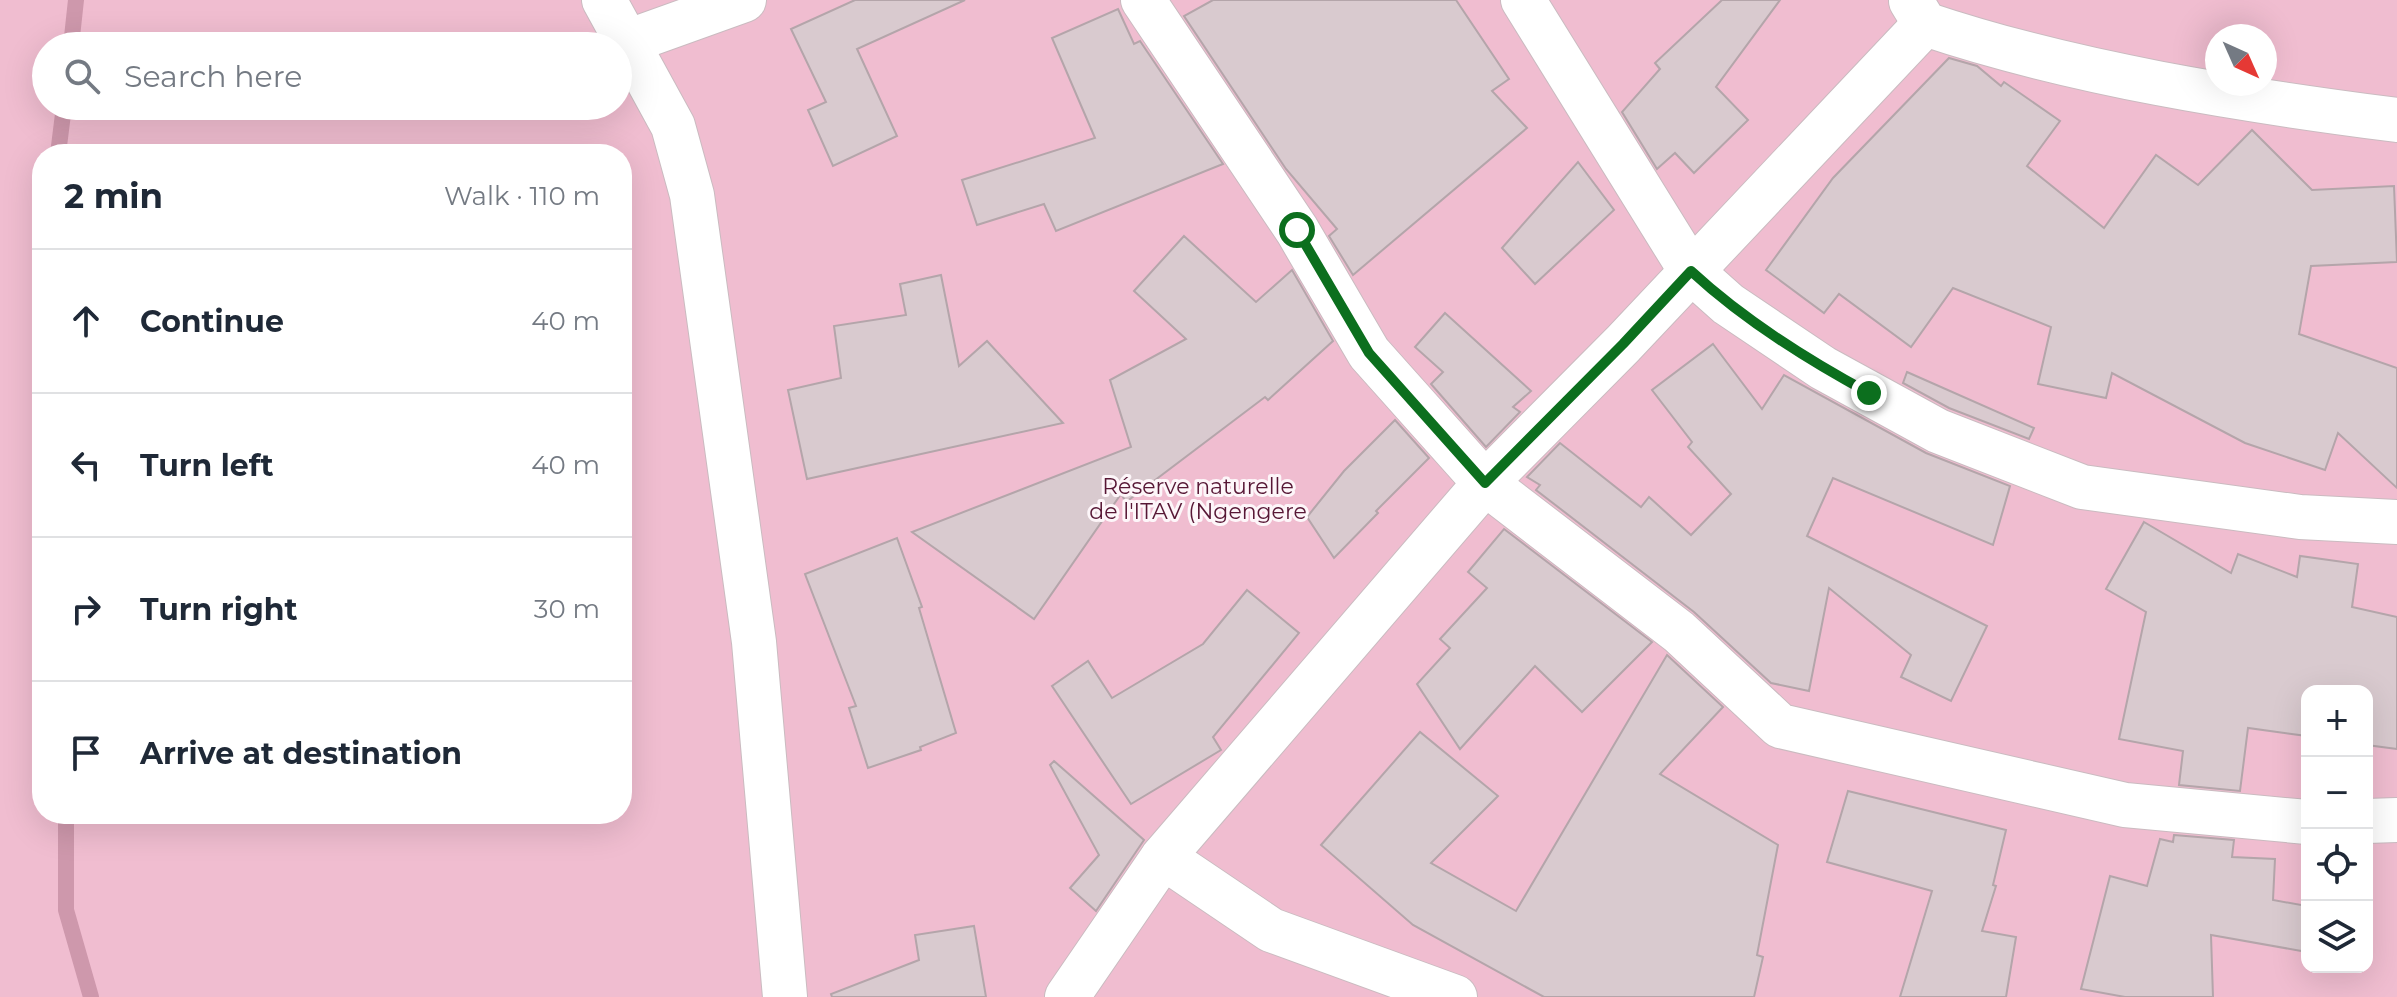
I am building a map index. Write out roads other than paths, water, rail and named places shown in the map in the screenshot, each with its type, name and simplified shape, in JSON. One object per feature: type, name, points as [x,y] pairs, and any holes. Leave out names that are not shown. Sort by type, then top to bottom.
[{"type":"street","points":[[604,0],[622,32]]},
{"type":"street","points":[[632,40],[744,0]]},
{"type":"street","points":[[1143,0],[1297,230],[1369,353],[1485,483],[1679,632],[1780,726],[2125,805],[2301,821]]},
{"type":"street","points":[[1523,0],[1691,271],[1728,304],[1823,368],[1938,431],[2082,487],[2300,517],[2397,522]]},
{"type":"street","points":[[1067,997],[1163,857],[1485,483],[1691,271],[1918,12],[1989,46],[2273,104],[2397,120]]},
{"type":"street","points":[[632,51],[673,126],[692,195],[754,642],[785,997]]},
{"type":"street","points":[[2373,821],[2397,820]]},
{"type":"street","points":[[1163,857],[1271,930],[1455,997]]},
{"type":"waterway","points":[[73,32],[76,0]]},
{"type":"waterway","points":[[59,144],[62,120]]},
{"type":"waterway","points":[[66,824],[66,910],[91,997]]},
{"type":"park label","name":"Réserve naturelle de l'ITAV (Ngengere","points":[[1198,498]]}]
